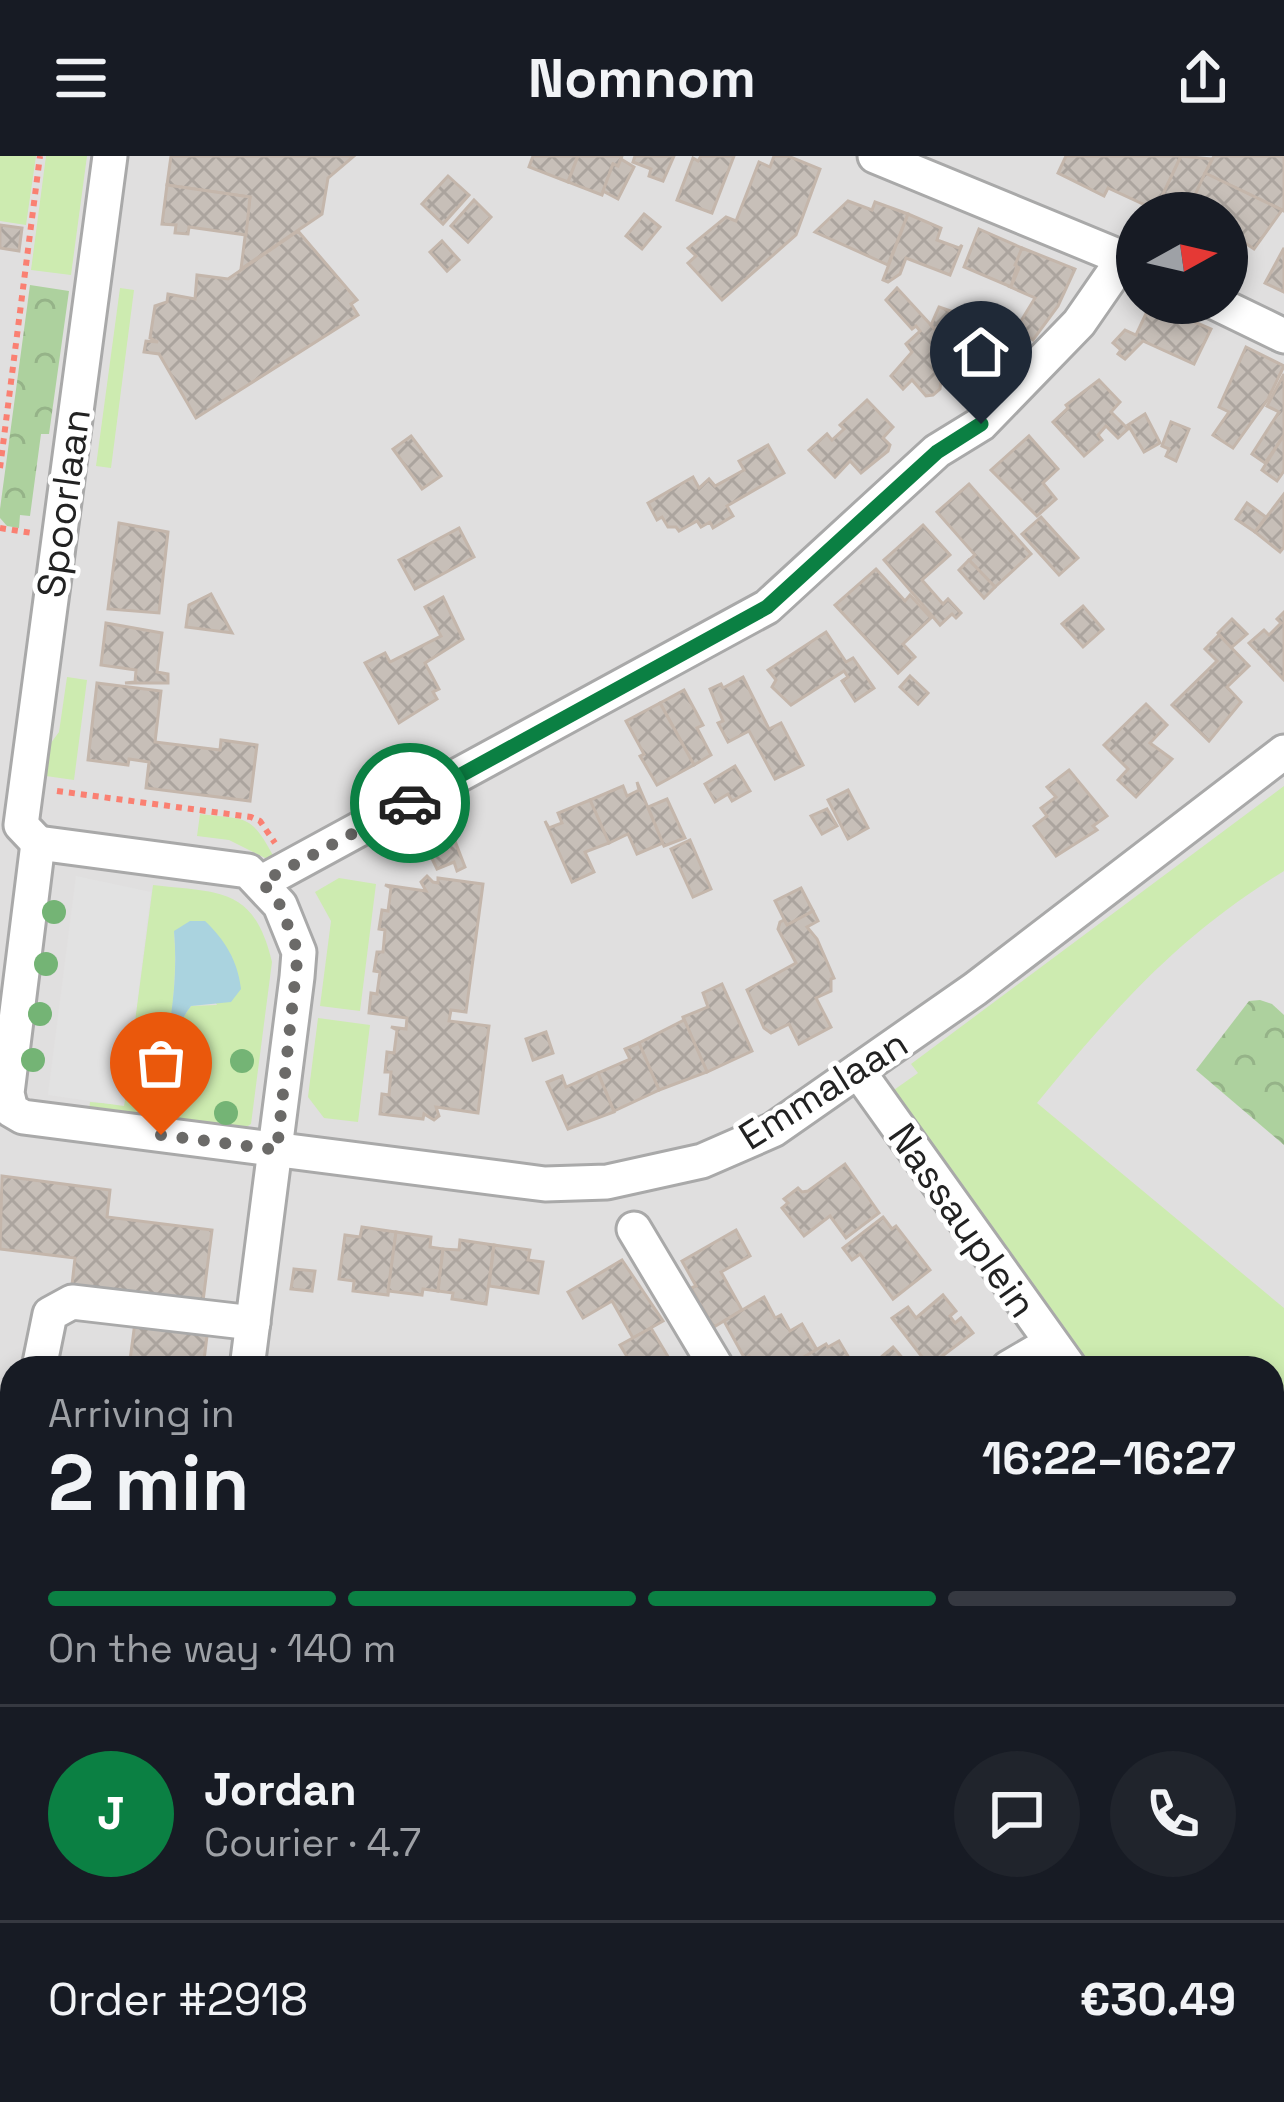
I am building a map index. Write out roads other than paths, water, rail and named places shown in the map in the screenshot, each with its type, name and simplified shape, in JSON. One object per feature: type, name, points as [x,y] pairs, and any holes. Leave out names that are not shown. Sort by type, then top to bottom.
[{"type":"street","name":"Spoorlaan","points":[[38,843],[21,825],[110,156]]},
{"type":"street","points":[[874,156],[1116,255]]},
{"type":"street","points":[[38,843],[232,866],[275,876],[767,607],[937,452],[981,424],[1116,278]]},
{"type":"street","points":[[1248,319],[1284,336]]},
{"type":"street","name":"Emmalaan","points":[[38,843],[7,1093],[11,1110],[23,1117],[545,1184],[607,1182],[702,1162],[773,1130],[975,989],[1284,752]]},
{"type":"street","points":[[249,1356],[298,952],[280,905],[275,876]]},
{"type":"street","name":"Nassauplein","points":[[858,1071],[1060,1356]]},
{"type":"street","points":[[634,1229],[710,1356]]},
{"type":"street","points":[[41,1356],[50,1315],[72,1302],[253,1323]]},
{"type":"water","points":[[190,921],[205,921],[219,936],[234,960],[241,989],[231,1002],[191,1006],[173,1048],[171,1095],[161,1103],[154,1096],[171,1014],[174,931]]}]
